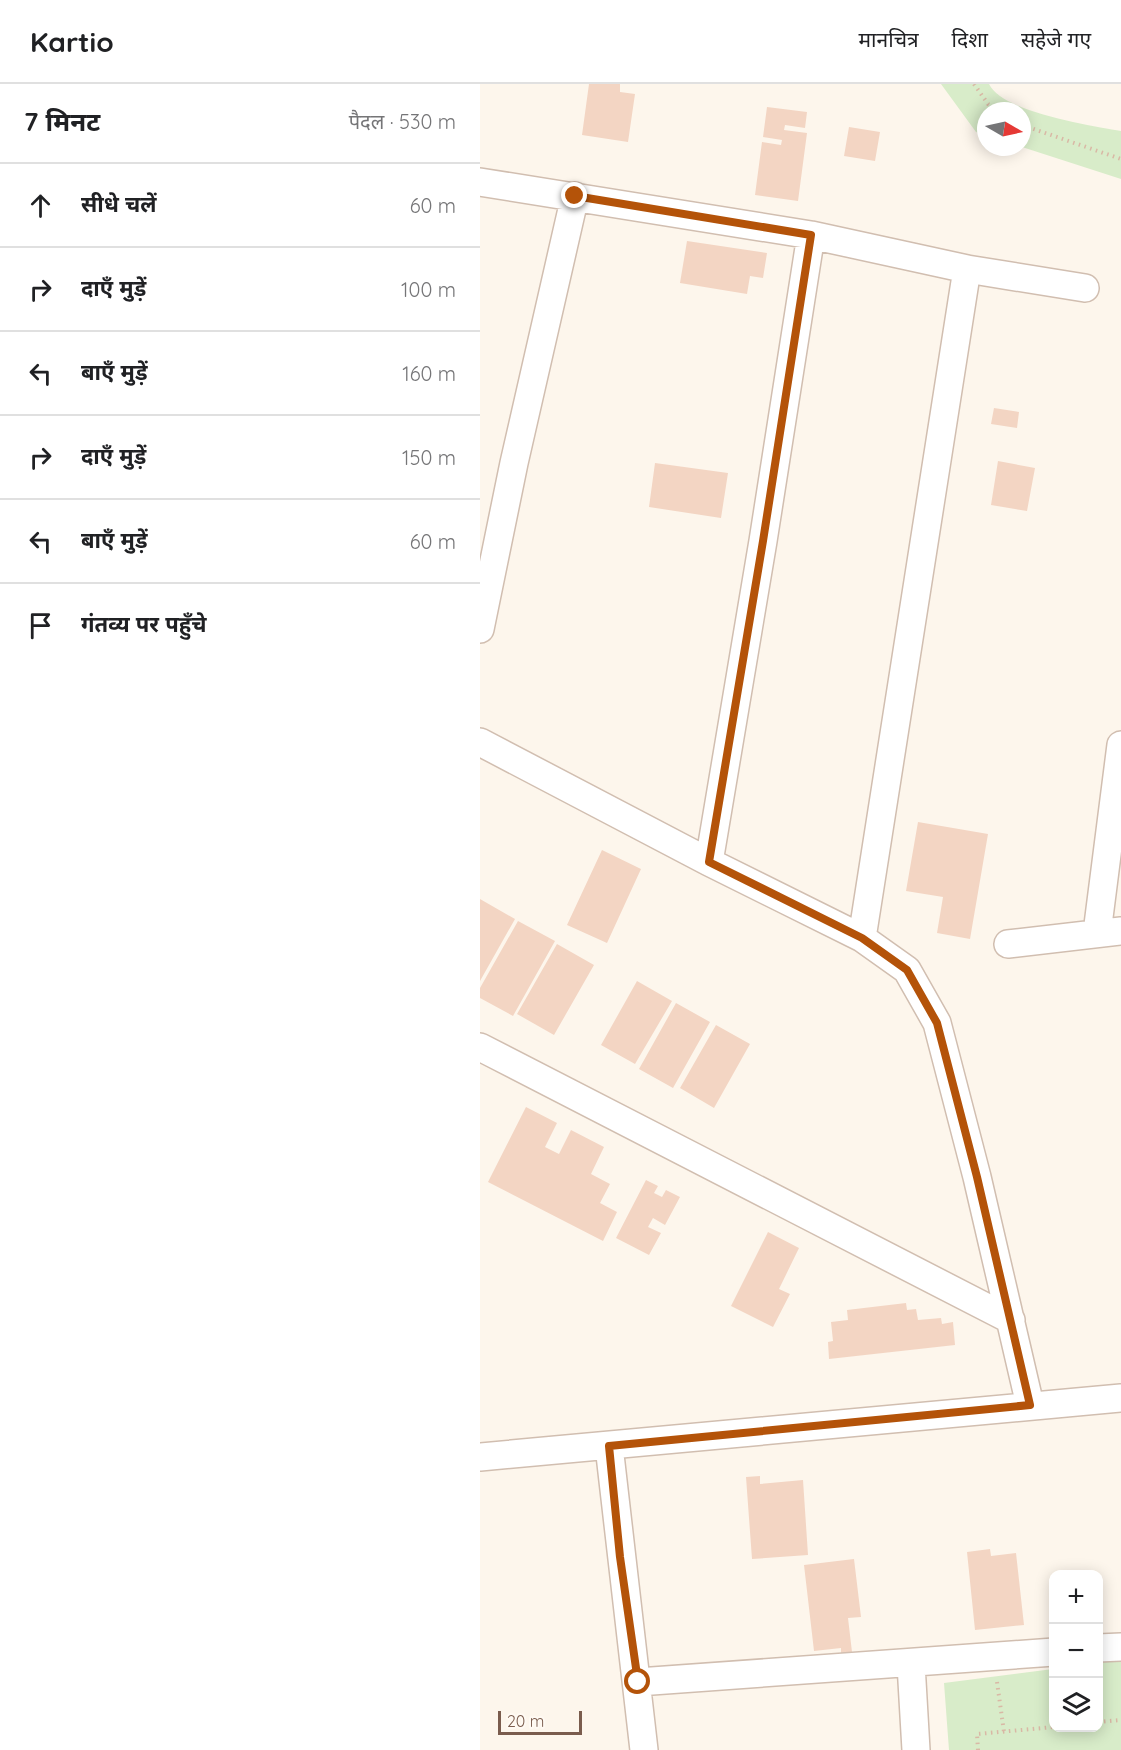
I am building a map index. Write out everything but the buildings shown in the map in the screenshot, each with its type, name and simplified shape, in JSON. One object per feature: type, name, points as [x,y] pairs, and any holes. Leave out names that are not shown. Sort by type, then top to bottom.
[{"type":"street","points":[[480,182],[811,235],[967,269],[1085,288]]},
{"type":"street","points":[[480,629],[513,463],[575,196]]},
{"type":"street","points":[[709,862],[811,235]]},
{"type":"street","points":[[862,938],[967,269]]},
{"type":"street","points":[[480,742],[709,862],[862,938],[907,970],[937,1023],[977,1177],[1030,1405]]},
{"type":"street","points":[[1112,932],[1098,925],[1121,746]]},
{"type":"street","points":[[1008,944],[1112,932]]},
{"type":"street","points":[[480,1047],[1011,1320]]},
{"type":"street","points":[[480,1457],[1121,1398]]},
{"type":"street","points":[[609,1446],[620,1557],[638,1682],[644,1750]]},
{"type":"street","points":[[1103,1648],[1121,1647]]},
{"type":"street","points":[[638,1682],[1049,1652]]},
{"type":"street","points":[[911,1664],[916,1750]]},
{"type":"path","points":[[974,84],[987,102]]},
{"type":"path","points":[[1031,128],[1121,159]]},
{"type":"path","points":[[994,1657],[1004,1732]]},
{"type":"path","points":[[1103,1722],[1121,1720]]},
{"type":"path","points":[[978,1750],[977,1734],[1049,1727]]},
{"type":"green space","points":[[941,84],[989,84],[997,94],[1011,102],[977,102],[976,132]]},
{"type":"green space","points":[[1031,111],[1121,131],[1121,179],[1031,150]]},
{"type":"green space","points":[[1121,1660],[1121,1750],[949,1750],[944,1683],[1049,1670],[1049,1732],[1103,1732],[1103,1662]]},
{"type":"route","points":[[575,196],[811,235],[709,862],[862,938],[907,970],[937,1023],[977,1177],[1030,1405],[609,1446],[620,1557],[638,1682]]}]
